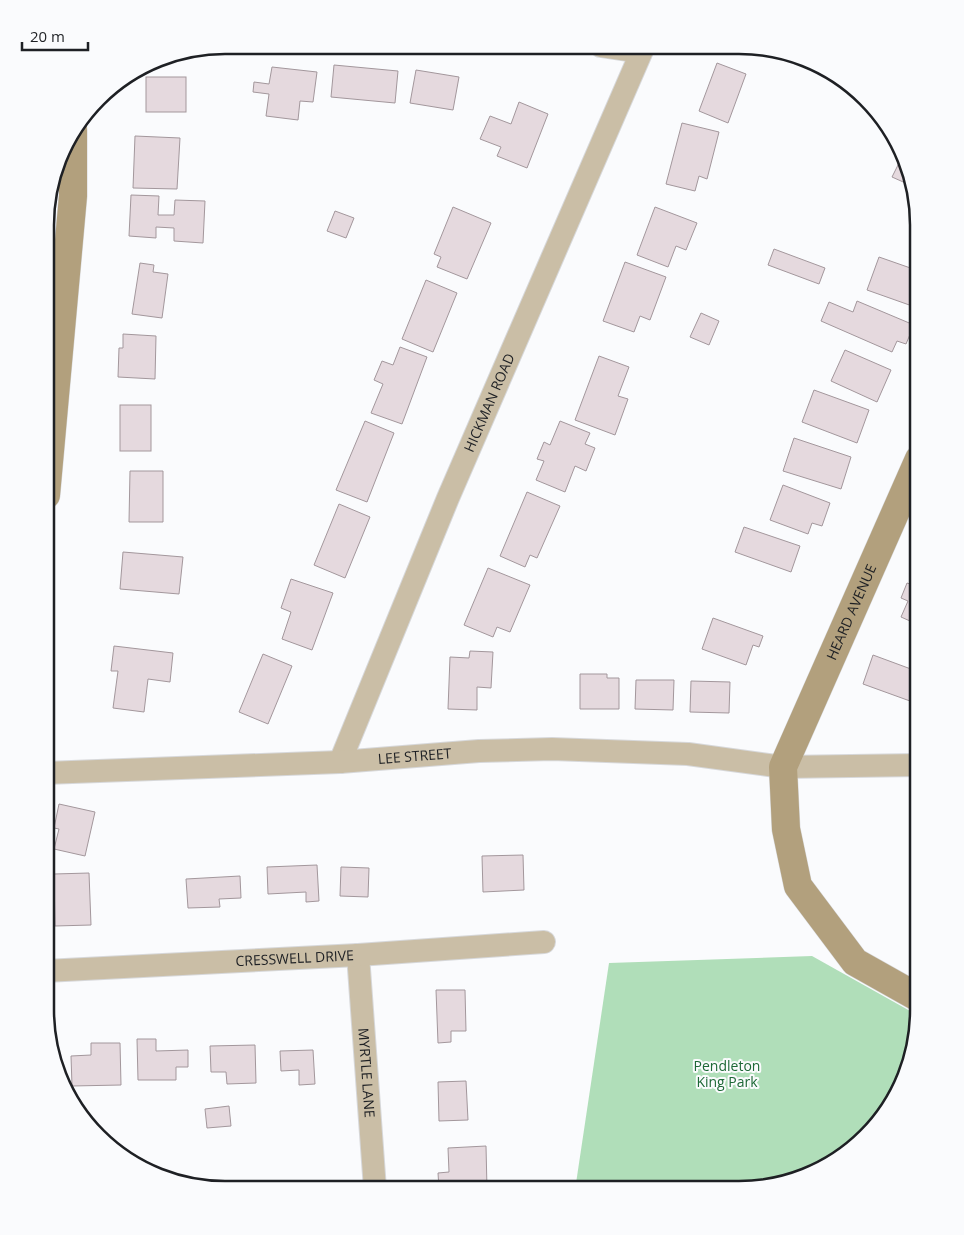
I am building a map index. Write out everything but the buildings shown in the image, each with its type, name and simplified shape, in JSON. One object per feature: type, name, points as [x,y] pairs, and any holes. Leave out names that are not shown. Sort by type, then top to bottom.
[{"type":"street","name":"HICKMAN ROAD","points":[[340,762],[448,498],[641,54]]},
{"type":"street","points":[[54,403],[72,196],[73,148]]},
{"type":"street","name":"HEARD AVENUE","points":[[910,479],[783,767],[786,829],[798,886],[855,962],[910,993]]},
{"type":"street","name":"LEE STREET","points":[[54,773],[340,762],[479,751],[552,749],[688,754],[783,767]]},
{"type":"street","points":[[783,767],[910,765]]},
{"type":"street","name":"CRESSWELL DRIVE","points":[[54,971],[358,955],[544,942]]},
{"type":"street","name":"MYRTLE LANE","points":[[358,955],[373,1181]]},
{"type":"green space","name":"Pendleton King Park","points":[[812,956],[910,1011],[907,1043],[893,1086],[868,1123],[852,1139],[815,1164],[794,1172],[750,1181],[576,1181],[609,963]]}]
